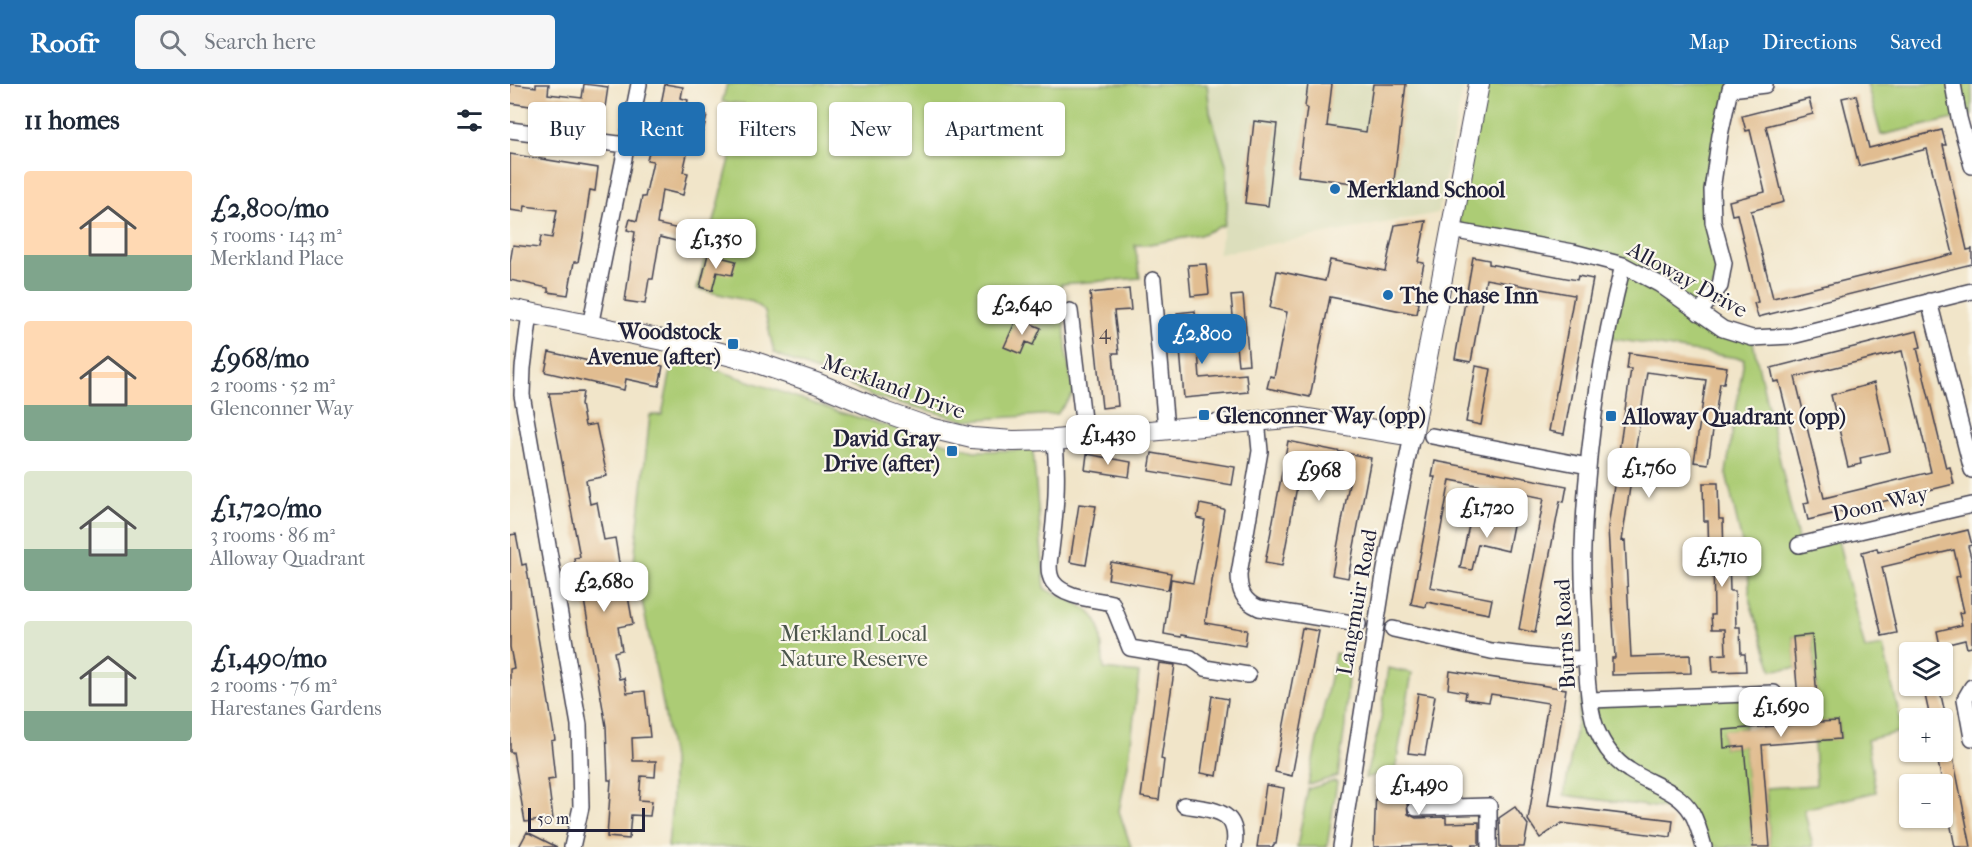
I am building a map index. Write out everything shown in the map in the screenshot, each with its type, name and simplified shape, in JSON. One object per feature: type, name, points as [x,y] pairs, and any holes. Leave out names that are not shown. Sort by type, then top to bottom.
[{"type":"street","points":[[635,102],[639,84]]},
{"type":"street","name":"Langmuir Road","points":[[1341,847],[1385,569],[1479,84]]},
{"type":"street","points":[[1953,84],[1959,118],[1972,166]]},
{"type":"street","points":[[1699,313],[1720,286],[1724,263],[1713,222],[1712,190],[1730,89],[1765,85]]},
{"type":"street","points":[[510,130],[618,144]]},
{"type":"street","points":[[590,326],[624,156]]},
{"type":"street","name":"Alloway Drive","points":[[1451,230],[1573,252],[1623,265],[1659,284],[1723,329],[1752,338],[1792,336],[1972,291]]},
{"type":"street","name":"Burns Road","points":[[1623,265],[1614,298],[1587,466],[1582,549],[1586,659],[1591,700],[1596,727],[1610,755],[1629,770],[1675,796],[1692,812],[1704,847]]},
{"type":"street","points":[[1153,280],[1166,429]]},
{"type":"street","points":[[1929,301],[1971,460]]},
{"type":"street","name":"Merkland Drive","points":[[510,309],[697,346],[752,361],[816,383],[930,428],[972,438],[1013,441],[1055,440],[1297,417],[1412,436]]},
{"type":"street","points":[[1070,311],[1085,436]]},
{"type":"street","points":[[530,313],[522,394],[579,725],[581,807],[572,847]]},
{"type":"street","points":[[1257,420],[1260,451],[1239,574],[1240,590],[1250,604],[1259,608],[1358,624]]},
{"type":"street","points":[[1432,436],[1587,466]]},
{"type":"street","points":[[1055,440],[1058,490],[1049,569],[1053,582],[1061,590],[1112,603],[1130,648],[1191,658],[1205,668],[1248,675]]},
{"type":"street","name":"Doon Way","points":[[1799,545],[1972,505]]},
{"type":"street","points":[[1393,629],[1497,652],[1586,659]]},
{"type":"street","points":[[1972,687],[1965,699],[1972,738]]},
{"type":"street","points":[[1591,700],[1774,693]]},
{"type":"street","points":[[1184,805],[1217,811],[1225,815],[1235,830],[1234,847]]},
{"type":"street","points":[[1416,808],[1489,806],[1489,847]]},
{"type":"shaded area","name":"Merkland School","points":[[1207,84],[1464,84],[1438,213],[1218,254],[1227,210],[1227,167],[1210,112]]},
{"type":"green space","points":[[727,84],[1207,84],[1210,112],[1227,167],[1227,210],[1224,225],[1200,235],[1135,245],[1140,278],[1061,284],[1067,357],[1074,393],[1057,414],[964,420],[874,396],[774,353],[765,312],[753,302],[697,289],[731,156],[817,156],[817,102],[722,102]]},
{"type":"green space","points":[[1479,84],[1731,84],[1712,190],[1724,263],[1700,313],[1752,338],[1799,544],[1837,536],[1865,649],[1883,646],[1899,714],[1899,732],[1867,740],[1876,792],[1804,809],[1813,847],[1770,847],[1766,788],[1816,785],[1814,741],[1840,738],[1838,721],[1819,722],[1812,635],[1793,637],[1796,668],[1772,670],[1750,602],[1748,569],[1726,473],[1744,359],[1607,338],[1623,265],[1463,232],[1455,206]]},
{"type":"green space","points":[[1867,84],[1972,84],[1972,115],[1881,135]]},
{"type":"green space","name":"Merkland Local Nature Reserve","points":[[674,355],[839,412],[974,451],[1033,450],[1045,589],[1076,603],[1096,619],[1100,631],[1104,669],[1139,673],[1129,760],[1119,811],[1131,847],[668,847],[672,801],[672,760],[634,562],[650,415],[662,415]]},
{"type":"green space","points":[[1335,653],[1351,656],[1338,776],[1308,785]]},
{"type":"green space","points":[[1388,668],[1412,673],[1395,771],[1365,778],[1380,725]]},
{"type":"green space","points":[[1743,694],[1745,728],[1723,731],[1724,748],[1744,746],[1753,847],[1704,847],[1691,812],[1564,795],[1581,700]]},
{"type":"green space","points":[[1337,782],[1327,847],[1297,847],[1308,789]]},
{"type":"building","points":[[510,84],[536,87],[536,84],[549,84],[548,94],[582,98],[584,84],[608,87],[606,102],[528,102],[528,106],[510,103]]},
{"type":"building","points":[[665,84],[683,87],[681,98],[688,100],[688,102],[661,102]]},
{"type":"building","points":[[1308,84],[1332,84],[1327,126],[1366,132],[1373,84],[1406,84],[1393,188],[1298,176]]},
{"type":"building","points":[[1856,95],[1869,148],[1942,130],[1946,145],[1943,145],[1967,250],[1972,249],[1972,264],[1758,317],[1754,303],[1758,302],[1737,214],[1732,215],[1729,201],[1765,192],[1750,130],[1746,131],[1742,116],[1809,99],[1813,114],[1766,126],[1784,202],[1751,211],[1773,298],[1953,254],[1927,149],[1859,166],[1842,98]]},
{"type":"building","points":[[1254,121],[1277,124],[1268,206],[1245,203]]},
{"type":"building","points":[[510,154],[598,168],[595,191],[590,190],[578,262],[574,262],[568,295],[548,292],[548,288],[510,280],[513,245],[539,248],[541,236],[552,238],[557,210],[525,206],[524,212],[510,210]]},
{"type":"building","points":[[648,156],[687,156],[683,172],[688,173],[683,195],[662,190],[657,224],[679,229],[676,241],[660,237],[653,279],[649,279],[645,304],[625,301],[635,232],[627,230],[630,219],[637,221],[642,197],[645,197],[653,161],[647,160]]},
{"type":"building","points":[[1426,221],[1418,262],[1424,263],[1416,302],[1419,303],[1417,314],[1330,297],[1310,397],[1267,388],[1270,376],[1274,377],[1287,312],[1270,308],[1277,271],[1325,281],[1330,260],[1385,271],[1395,225]]},
{"type":"building","points":[[708,254],[736,261],[732,275],[717,272],[712,291],[700,287]]},
{"type":"building","points":[[1473,257],[1489,260],[1489,264],[1577,280],[1578,276],[1593,279],[1564,434],[1549,431],[1574,295],[1486,279],[1471,362],[1455,359]]},
{"type":"building","points":[[1206,264],[1209,294],[1191,296],[1188,265]]},
{"type":"building","points":[[1129,289],[1131,310],[1114,311],[1119,353],[1113,353],[1118,406],[1102,408],[1090,293]]},
{"type":"building","points":[[1243,295],[1249,364],[1238,365],[1231,296]]},
{"type":"building","points":[[1195,311],[1200,378],[1246,374],[1248,392],[1184,398],[1177,313]]},
{"type":"building","points":[[1017,318],[1041,328],[1033,345],[1026,342],[1021,354],[1004,347]]},
{"type":"building","points":[[1917,331],[1921,347],[1917,348],[1946,468],[1950,467],[1954,484],[1808,520],[1804,503],[1809,502],[1779,381],[1774,382],[1771,368]],"holes":[[[1902,351],[1931,472],[1824,498],[1795,377]]]},
{"type":"building","points":[[549,352],[589,361],[590,356],[629,364],[630,359],[663,366],[659,386],[626,379],[624,390],[545,372]]},
{"type":"building","points":[[1629,353],[1727,367],[1724,383],[1720,383],[1708,464],[1694,462],[1706,380],[1647,372],[1622,541],[1625,540],[1631,657],[1690,655],[1691,673],[1612,675],[1612,658],[1615,658],[1608,527],[1631,369],[1627,369]]},
{"type":"building","points":[[1476,366],[1491,369],[1481,425],[1466,422]]},
{"type":"building","points":[[1874,383],[1890,451],[1860,458],[1861,464],[1848,467],[1831,395]]},
{"type":"building","points":[[583,392],[581,404],[585,426],[596,424],[607,476],[586,480],[590,504],[597,502],[604,540],[615,538],[633,624],[618,627],[622,650],[614,652],[619,679],[624,678],[627,693],[645,691],[650,737],[632,738],[633,761],[656,761],[655,777],[641,776],[639,800],[652,801],[650,816],[631,815],[629,839],[607,837],[611,780],[608,780],[606,726],[584,600],[581,600],[574,558],[580,557],[549,393]]},
{"type":"building","points":[[1288,441],[1371,458],[1348,578],[1332,575],[1352,468],[1302,460],[1282,566],[1265,563]]},
{"type":"building","points":[[1152,453],[1235,467],[1232,485],[1149,471]]},
{"type":"building","points":[[1087,454],[1131,462],[1129,477],[1085,470]]},
{"type":"building","points":[[1435,461],[1567,486],[1564,502],[1560,501],[1535,633],[1519,629],[1544,498],[1450,480],[1430,587],[1492,599],[1489,614],[1427,602],[1426,607],[1411,604],[1435,477],[1432,477]]},
{"type":"building","points":[[1703,483],[1718,483],[1719,519],[1723,519],[1724,555],[1729,555],[1730,591],[1735,591],[1736,627],[1740,627],[1741,654],[1745,654],[1746,671],[1713,672],[1712,655],[1726,654],[1725,629],[1712,629],[1711,615],[1714,615],[1713,557],[1709,557],[1708,521],[1704,521]]},
{"type":"building","points":[[1079,504],[1096,506],[1086,565],[1070,562]]},
{"type":"building","points":[[1200,504],[1224,509],[1205,623],[1247,630],[1245,646],[1164,634],[1171,579],[1193,583],[1205,520],[1197,518]]},
{"type":"building","points":[[1472,511],[1514,520],[1508,551],[1478,544],[1472,570],[1460,568]]},
{"type":"building","points":[[1968,530],[1972,545],[1968,546],[1972,561],[1972,647],[1967,648],[1965,640],[1953,643],[1939,642],[1937,631],[1962,625],[1959,613],[1964,612],[1956,577],[1960,576],[1954,550],[1882,567],[1897,633],[1882,636],[1862,552],[1877,548],[1878,552]]},
{"type":"building","points":[[516,534],[522,565],[526,564],[555,740],[551,741],[555,779],[548,780],[553,819],[525,822],[513,752],[510,752],[510,669],[514,668],[510,647],[510,535]]},
{"type":"building","points":[[1111,562],[1171,573],[1168,590],[1108,579]]},
{"type":"building","points":[[1302,628],[1319,631],[1292,776],[1275,772]]},
{"type":"building","points":[[1812,635],[1819,722],[1838,721],[1840,739],[1762,745],[1770,847],[1753,847],[1744,746],[1724,748],[1723,730],[1800,724],[1793,637]]},
{"type":"building","points":[[1159,663],[1175,665],[1161,759],[1164,760],[1159,800],[1141,797]]},
{"type":"building","points":[[1450,671],[1566,689],[1548,805],[1673,820],[1671,837],[1562,823],[1540,838],[1528,820],[1548,703],[1491,694],[1489,702],[1465,699],[1466,692],[1448,689]]},
{"type":"building","points":[[1418,693],[1435,696],[1425,755],[1408,753]]},
{"type":"building","points":[[1212,696],[1228,699],[1217,776],[1201,773]]},
{"type":"building","points":[[1925,696],[1941,696],[1944,708],[1928,708]]},
{"type":"building","points":[[1953,757],[1971,847],[1955,847],[1951,828],[1953,774],[1940,774],[1938,762],[1953,762]]},
{"type":"building","points":[[1416,772],[1453,772],[1453,794],[1447,794],[1447,797],[1411,799],[1407,804],[1408,814],[1416,818],[1446,817],[1446,823],[1479,822],[1479,845],[1472,845],[1472,847],[1453,847],[1453,844],[1374,847],[1376,785],[1416,785]]},
{"type":"building","points":[[1266,785],[1284,788],[1276,844],[1273,847],[1257,847]]},
{"type":"building","points":[[1515,807],[1528,825],[1524,847],[1500,847],[1499,818]]},
{"type":"building","points":[[527,832],[557,847],[519,847]]},
{"type":"place","name":"Merkland School","points":[[1335,189]]},
{"type":"place","name":"The Chase Inn","points":[[1388,295]]},
{"type":"place","name":"Woodstock Avenue (after)","points":[[733,344]]},
{"type":"place","name":"Glenconner Way (opp)","points":[[1204,415]]},
{"type":"place","name":"Alloway Quadrant (opp)","points":[[1611,416]]},
{"type":"place","name":"David Gray Drive (after)","points":[[952,451]]}]
